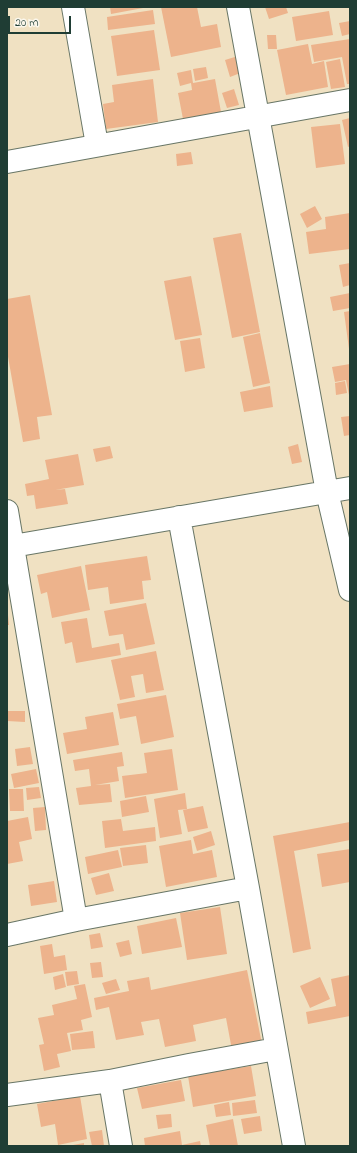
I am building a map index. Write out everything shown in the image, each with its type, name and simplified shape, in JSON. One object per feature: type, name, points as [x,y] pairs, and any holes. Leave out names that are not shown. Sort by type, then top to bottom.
[{"type":"street","points":[[73,7],[97,145]]},
{"type":"street","points":[[238,7],[327,492],[350,590]]},
{"type":"street","points":[[7,162],[350,100]]},
{"type":"street","points":[[10,547],[350,488]]},
{"type":"street","points":[[7,511],[10,547],[76,920]]},
{"type":"street","points":[[179,517],[294,1146]]},
{"type":"street","points":[[7,935],[76,920],[248,888]]},
{"type":"street","points":[[7,1095],[110,1081],[276,1049]]},
{"type":"street","points":[[110,1081],[121,1146]]},
{"type":"building","points":[[110,7],[143,7],[143,8],[111,14]]},
{"type":"building","points":[[161,7],[197,7],[201,27],[217,24],[221,47],[171,57]]},
{"type":"building","points":[[265,7],[286,7],[288,13],[269,19]]},
{"type":"building","points":[[153,10],[155,24],[108,30],[107,17]]},
{"type":"building","points":[[329,11],[333,35],[296,41],[292,17]]},
{"type":"building","points":[[350,21],[350,34],[342,36],[339,23]]},
{"type":"building","points":[[154,30],[160,70],[117,76],[111,36]]},
{"type":"building","points":[[267,35],[276,35],[277,49],[268,49]]},
{"type":"building","points":[[350,39],[350,84],[347,84],[342,57],[314,62],[311,45]]},
{"type":"building","points":[[308,44],[312,64],[324,61],[328,87],[286,95],[277,50]]},
{"type":"building","points":[[238,56],[243,72],[230,77],[225,60]]},
{"type":"building","points":[[340,59],[345,87],[331,89],[326,62]]},
{"type":"building","points":[[206,67],[208,78],[195,81],[193,69]]},
{"type":"building","points":[[191,70],[193,83],[215,79],[221,112],[183,119],[178,93],[192,90],[191,83],[180,86],[177,73]]},
{"type":"building","points":[[153,79],[158,122],[106,129],[103,104],[114,102],[112,85]]},
{"type":"building","points":[[234,89],[239,105],[227,108],[222,93]]},
{"type":"building","points":[[350,118],[350,146],[348,147],[342,120]]},
{"type":"building","points":[[340,124],[345,164],[316,168],[311,127]]},
{"type":"building","points":[[191,152],[193,164],[177,166],[176,154]]},
{"type":"building","points":[[315,206],[322,219],[307,228],[300,214]]},
{"type":"building","points":[[350,213],[350,249],[309,254],[306,232],[326,229],[325,217]]},
{"type":"building","points":[[241,233],[260,332],[232,338],[213,238]]},
{"type":"building","points":[[350,263],[350,285],[343,287],[339,265]]},
{"type":"building","points":[[191,276],[202,335],[175,340],[164,281]]},
{"type":"building","points":[[350,293],[350,308],[333,311],[330,297]]},
{"type":"building","points":[[30,295],[52,415],[37,417],[40,439],[23,442],[7,351],[7,299]]},
{"type":"building","points":[[350,311],[350,349],[349,349],[344,312]]},
{"type":"building","points":[[260,333],[270,383],[253,387],[243,337]]},
{"type":"building","points":[[200,338],[205,368],[185,372],[180,341]]},
{"type":"building","points":[[350,364],[349,395],[346,380],[335,382],[332,367]]},
{"type":"building","points":[[345,381],[347,393],[336,395],[335,383]]},
{"type":"building","points":[[270,386],[273,407],[244,412],[240,392]]},
{"type":"building","points":[[350,416],[350,435],[344,436],[341,417]]},
{"type":"building","points":[[298,444],[302,462],[292,464],[288,447]]},
{"type":"building","points":[[110,446],[113,458],[96,462],[93,449]]},
{"type":"building","points":[[78,454],[84,485],[55,490],[65,489],[68,504],[36,509],[34,495],[27,496],[25,484],[49,479],[45,460]]},
{"type":"building","points":[[147,556],[151,580],[142,581],[144,599],[110,604],[108,587],[88,590],[85,565]]},
{"type":"building","points":[[81,566],[90,610],[52,618],[47,592],[41,594],[37,575]]},
{"type":"building","points":[[146,603],[155,644],[126,650],[123,634],[109,636],[104,611]]},
{"type":"building","points":[[8,615],[9,625],[7,625]]},
{"type":"building","points":[[87,618],[92,648],[119,643],[121,655],[76,663],[72,642],[65,644],[61,622]]},
{"type":"building","points":[[156,651],[164,690],[146,693],[143,674],[131,676],[135,697],[120,700],[111,660]]},
{"type":"building","points":[[166,695],[174,737],[141,744],[136,716],[120,719],[117,704]]},
{"type":"building","points":[[7,711],[25,711],[25,722],[7,721]]},
{"type":"building","points":[[113,712],[119,745],[67,754],[63,733],[87,729],[85,717]]},
{"type":"building","points":[[30,747],[33,764],[17,766],[15,749]]},
{"type":"building","points":[[172,749],[178,790],[125,798],[122,776],[147,773],[144,753]]},
{"type":"building","points":[[122,752],[124,766],[117,767],[119,781],[95,785],[110,784],[112,802],[79,805],[76,788],[91,786],[89,769],[75,771],[73,760]]},
{"type":"building","points":[[36,769],[39,783],[14,788],[11,774]]},
{"type":"building","points":[[39,787],[41,798],[27,800],[26,788]]},
{"type":"building","points":[[9,789],[23,789],[24,811],[10,811]]},
{"type":"building","points":[[185,793],[187,809],[178,810],[182,834],[160,838],[154,799]]},
{"type":"building","points":[[146,796],[149,812],[122,817],[120,801]]},
{"type":"building","points":[[203,806],[208,828],[188,832],[183,810]]},
{"type":"building","points":[[45,807],[46,830],[35,831],[33,808]]},
{"type":"building","points":[[28,817],[32,839],[19,842],[23,861],[7,864],[7,821]]},
{"type":"building","points":[[121,819],[123,831],[155,827],[156,841],[105,848],[102,821]]},
{"type":"building","points":[[350,822],[350,840],[294,851],[311,949],[293,953],[273,836]]},
{"type":"building","points":[[211,831],[215,845],[197,851],[193,837]]},
{"type":"building","points":[[191,840],[193,854],[212,850],[217,877],[166,887],[159,846]]},
{"type":"building","points":[[146,845],[148,863],[123,866],[120,848]]},
{"type":"building","points":[[350,849],[350,882],[322,887],[317,854]]},
{"type":"building","points":[[118,850],[122,867],[88,874],[85,857]]},
{"type":"building","points":[[109,873],[114,891],[96,895],[91,878]]},
{"type":"building","points":[[54,881],[57,902],[31,906],[28,885]]},
{"type":"building","points":[[220,907],[227,954],[187,960],[180,913]]},
{"type":"building","points":[[176,918],[182,947],[142,954],[137,926]]},
{"type":"building","points":[[100,933],[103,947],[91,949],[89,935]]},
{"type":"building","points":[[129,940],[132,954],[120,957],[116,943]]},
{"type":"building","points":[[52,944],[54,957],[65,955],[67,970],[44,974],[40,946]]},
{"type":"building","points":[[101,962],[103,977],[92,978],[90,963]]},
{"type":"building","points":[[247,970],[262,1044],[232,1050],[226,1018],[193,1025],[196,1041],[165,1047],[159,1019],[141,1022],[144,1035],[116,1040],[109,1007],[96,1010],[94,998],[129,991],[127,981],[149,977],[151,990]]},
{"type":"building","points":[[77,971],[79,984],[67,986],[65,972]]},
{"type":"building","points":[[63,974],[66,987],[55,990],[53,977]]},
{"type":"building","points":[[350,975],[350,1016],[308,1024],[306,1012],[336,1006],[331,979]]},
{"type":"building","points":[[320,977],[330,999],[310,1008],[300,986]]},
{"type":"building","points":[[116,979],[120,990],[106,994],[102,983]]},
{"type":"building","points":[[85,984],[92,1017],[81,1020],[83,1030],[67,1033],[71,1051],[57,1054],[60,1067],[44,1071],[39,1045],[44,1044],[38,1018],[54,1015],[52,1005],[77,999],[74,986]]},
{"type":"building","points":[[93,1031],[95,1048],[72,1050],[70,1034]]},
{"type":"building","points":[[251,1066],[256,1096],[193,1107],[188,1076]]},
{"type":"building","points":[[181,1080],[185,1101],[142,1109],[137,1088]]},
{"type":"building","points":[[80,1096],[87,1139],[58,1145],[55,1124],[41,1127],[37,1104]]},
{"type":"building","points":[[255,1100],[257,1113],[233,1116],[232,1103]]},
{"type":"building","points":[[229,1102],[231,1115],[216,1117],[214,1105]]},
{"type":"building","points":[[171,1114],[172,1127],[158,1129],[156,1115]]},
{"type":"building","points":[[260,1116],[262,1131],[244,1134],[241,1119]]},
{"type":"building","points":[[233,1119],[238,1146],[210,1146],[206,1125]]},
{"type":"building","points":[[102,1130],[104,1146],[92,1146],[89,1132]]},
{"type":"building","points":[[180,1131],[182,1145],[200,1141],[201,1146],[145,1146],[144,1138]]},
{"type":"building","points":[[84,1143],[84,1146],[73,1146],[73,1145]]}]
